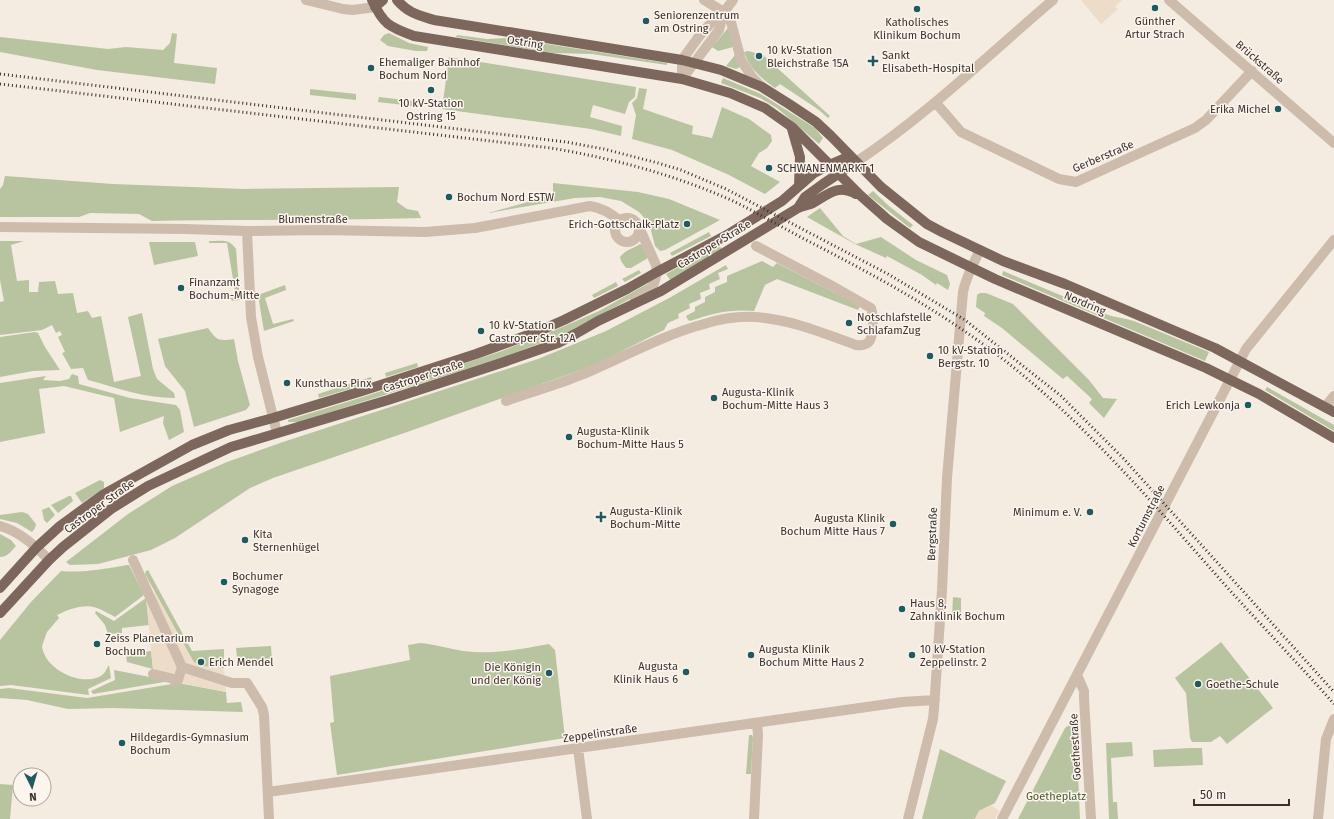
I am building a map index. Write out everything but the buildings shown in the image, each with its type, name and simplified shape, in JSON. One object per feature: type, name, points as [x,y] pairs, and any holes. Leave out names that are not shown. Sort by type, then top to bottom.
[{"type":"main road","name":"Ostring","points":[[397,0],[404,8],[415,14],[434,20],[682,60],[721,70],[762,87]]},
{"type":"main road","name":"Ostring","points":[[377,2],[380,16],[387,24],[397,30],[414,36],[682,79],[730,94],[764,108],[792,127]]},
{"type":"main road","name":"Nordring","points":[[762,87],[816,122],[881,186],[927,224],[961,242],[1003,261],[1065,284],[1216,348],[1239,362],[1330,410]]},
{"type":"main road","name":"Nordring","points":[[792,127],[829,165],[886,219],[919,242],[971,268],[1206,368],[1259,394],[1334,438]]},
{"type":"main road","points":[[792,127],[800,157],[799,186]]},
{"type":"main road","points":[[829,165],[853,159]]},
{"type":"main road","points":[[839,174],[853,159]]},
{"type":"main road","name":"Castroper Straße","points":[[0,588],[37,547],[60,526],[104,494],[192,444],[229,430],[273,418],[430,369],[540,331],[627,289],[745,224],[782,201],[814,173],[829,165]]},
{"type":"main road","name":"Castroper Straße","points":[[0,613],[63,547],[111,509],[148,486],[231,447],[501,363],[551,345],[577,333],[598,320],[661,291],[798,208],[805,196],[839,174]]},
{"type":"main road","points":[[798,208],[810,204],[835,190],[843,189],[861,196]]},
{"type":"street","points":[[310,0],[343,9],[353,10],[377,2]]},
{"type":"street","points":[[704,0],[724,12],[731,22],[741,60],[762,87]]},
{"type":"street","points":[[682,79],[682,60],[700,35],[724,12],[733,0]]},
{"type":"street","points":[[853,159],[864,154],[869,154],[936,103],[1053,0]]},
{"type":"street","name":"Brückstraße","points":[[1170,0],[1334,143]]},
{"type":"street","points":[[682,79],[719,30],[724,12]]},
{"type":"street","name":"Gerberstraße","points":[[936,103],[961,132],[1059,179],[1076,182],[1195,128],[1206,120],[1252,71]]},
{"type":"street","name":"Blumenstraße","points":[[0,226],[247,231],[322,230],[425,232],[475,228],[590,206],[612,214],[620,220],[627,218],[633,219],[639,227]]},
{"type":"street","points":[[620,220],[615,230],[616,235],[624,242],[632,242],[636,238],[639,233],[639,227]]},
{"type":"street","points":[[629,305],[652,288],[657,272],[656,265],[639,227]]},
{"type":"street","points":[[247,231],[249,303],[251,317],[258,357],[277,433]]},
{"type":"street","name":"Kortumstraße","points":[[1002,819],[1239,362],[1250,343],[1334,240]]},
{"type":"street","points":[[506,401],[580,375],[665,337],[721,319],[739,317],[768,318],[811,329],[856,345],[862,346],[867,344],[871,339],[873,312],[871,308],[756,246]]},
{"type":"street","name":"Bergstraße","points":[[908,819],[933,719],[947,471],[963,292],[964,284],[980,250]]},
{"type":"street","points":[[1330,410],[1334,396]]},
{"type":"street","points":[[0,526],[19,535],[37,547],[49,560]]},
{"type":"street","points":[[133,560],[182,667],[232,683],[246,682],[262,707],[264,715],[269,819]]},
{"type":"street","points":[[153,674],[176,681],[182,667]]},
{"type":"street","name":"Goethestraße","points":[[1077,675],[1084,691],[1091,819]]},
{"type":"street","name":"Zeppelinstraße","points":[[268,792],[902,702],[935,700]]},
{"type":"street","points":[[1318,819],[1326,738],[1334,719]]},
{"type":"street","points":[[754,819],[758,735],[757,723]]},
{"type":"street","points":[[578,748],[587,819]]},
{"type":"green space","points":[[728,28],[733,47],[718,51],[712,47]]},
{"type":"green space","points":[[172,33],[177,34],[174,63],[217,68],[215,84],[97,70],[0,52],[0,37],[108,49],[126,47],[163,50],[170,43]]},
{"type":"green space","points":[[389,33],[409,43],[428,47],[427,51],[416,51],[388,46],[380,40],[384,35]]},
{"type":"green space","points":[[457,35],[487,39],[509,38],[667,63],[667,65],[592,54],[552,53],[456,37]]},
{"type":"green space","points":[[748,51],[763,55],[830,116],[828,118],[819,110],[780,84],[775,88],[765,81],[756,73],[746,58],[744,52]]},
{"type":"green space","points":[[735,55],[740,67],[736,69],[726,66]]},
{"type":"green space","points":[[449,57],[636,87],[635,97],[629,102],[625,114],[593,105],[590,117],[622,126],[621,136],[591,129],[442,109]]},
{"type":"green space","points":[[723,78],[761,94],[815,128],[823,138],[819,144],[777,108],[760,98],[721,83]]},
{"type":"green space","points":[[639,88],[647,89],[643,109],[693,126],[692,134],[712,138],[722,107],[749,119],[771,135],[772,141],[767,148],[759,153],[751,166],[780,182],[765,194],[729,175],[672,150],[632,139],[636,115],[632,103],[637,98]]},
{"type":"green space","points":[[310,89],[356,94],[356,100],[310,95]]},
{"type":"green space","points":[[379,97],[422,102],[421,107],[378,102]]},
{"type":"green space","points":[[5,176],[113,184],[244,189],[399,187],[397,202],[407,209],[418,211],[421,218],[152,221],[139,214],[90,213],[79,217],[0,217],[0,189],[3,185]]},
{"type":"green space","points":[[553,183],[638,192],[669,199],[720,220],[665,250],[660,251],[655,246],[649,223],[639,212],[621,201],[600,197],[575,198],[488,213],[553,195]]},
{"type":"green space","points":[[873,191],[913,225],[910,228],[868,195]]},
{"type":"green space","points":[[820,208],[843,236],[856,244],[881,237],[916,260],[947,275],[950,284],[948,290],[937,283],[936,285],[922,275],[887,256],[886,258],[855,244],[807,217]]},
{"type":"green space","points":[[709,232],[711,236],[672,256],[670,253]]},
{"type":"green space","points":[[0,241],[24,241],[11,245],[17,281],[29,280],[29,292],[38,292],[39,282],[55,281],[58,294],[73,293],[77,313],[88,311],[92,318],[101,316],[114,382],[141,376],[128,317],[142,313],[153,369],[157,379],[174,393],[175,398],[163,398],[141,394],[88,380],[83,368],[71,369],[62,353],[65,352],[58,337],[62,335],[60,331],[56,333],[52,325],[42,330],[0,335],[0,302],[4,301],[0,280]]},
{"type":"green space","points":[[209,241],[228,242],[231,243],[236,249],[240,300],[233,301],[229,298],[236,297],[227,243],[209,243]]},
{"type":"green space","points":[[149,242],[195,242],[198,256],[154,265]]},
{"type":"green space","points":[[640,244],[642,245],[648,258],[631,268],[626,268],[620,257],[627,251]]},
{"type":"green space","points":[[719,245],[722,249],[671,281],[666,274]]},
{"type":"green space","points":[[762,261],[773,267],[777,263],[860,306],[858,310],[777,279],[765,285],[754,311],[730,311],[690,321],[688,320],[686,316],[695,311],[695,307],[705,302],[705,297],[715,292],[715,287],[727,282],[727,276]]},
{"type":"green space","points":[[726,265],[728,269],[718,273],[720,279],[709,284],[710,289],[700,293],[701,299],[689,304],[690,308],[678,314],[679,318],[668,323],[664,330],[592,366],[273,478],[250,488],[175,538],[151,550],[98,564],[70,565],[66,562],[128,514],[172,486],[227,462],[283,442],[538,359],[606,331],[671,297]]},
{"type":"green space","points":[[639,270],[641,273],[625,282],[622,279]]},
{"type":"green space","points":[[1003,271],[1108,315],[1134,321],[1209,352],[1205,361],[1002,275]]},
{"type":"green space","points":[[616,282],[618,286],[594,298],[592,295]]},
{"type":"green space","points":[[649,283],[637,295],[567,333],[504,357],[299,422],[288,422],[288,420],[502,351],[599,311]]},
{"type":"green space","points":[[285,285],[286,290],[265,298],[273,324],[293,319],[294,321],[264,331],[258,295]]},
{"type":"green space","points":[[980,293],[986,293],[1013,304],[1089,380],[1103,398],[1117,399],[1104,418],[1089,403],[1092,399],[1067,376],[1063,379],[1002,328],[984,316],[985,313],[976,307],[977,295]]},
{"type":"green space","points":[[208,328],[216,338],[222,340],[234,339],[238,361],[250,405],[246,410],[194,427],[185,391],[165,366],[158,339]]},
{"type":"green space","points":[[35,332],[38,333],[60,370],[33,371],[0,377],[0,337]]},
{"type":"green space","points":[[417,363],[418,367],[386,377],[385,373]]},
{"type":"green space","points":[[72,374],[78,376],[79,384],[130,398],[176,405],[180,410],[184,432],[169,440],[163,423],[164,416],[120,432],[114,398],[64,386],[39,389],[45,433],[0,442],[0,383],[46,376],[43,380],[60,381],[69,379]]},
{"type":"green space","points":[[371,377],[373,382],[319,398],[318,394]]},
{"type":"green space","points":[[1267,387],[1334,425],[1334,431],[1265,390]]},
{"type":"green space","points":[[100,480],[104,482],[104,488],[82,503],[75,493]]},
{"type":"green space","points":[[71,496],[73,501],[58,513],[51,505]]},
{"type":"green space","points":[[49,507],[55,515],[47,523],[44,520],[42,510]]},
{"type":"green space","points":[[22,512],[28,514],[36,524],[32,532],[17,523],[0,519],[0,515]]},
{"type":"green space","points":[[0,534],[11,540],[16,546],[11,552],[3,557],[0,557]]},
{"type":"green space","points":[[129,565],[144,595],[115,617],[99,609],[87,606],[72,609],[57,615],[59,618],[47,632],[42,646],[44,654],[49,661],[55,668],[63,673],[72,677],[91,679],[102,675],[109,665],[111,678],[88,689],[89,695],[11,685],[0,686],[0,640],[31,602],[61,571],[85,571]]},
{"type":"green space","points":[[148,570],[192,651],[224,649],[224,668],[199,666],[193,661],[145,574]]},
{"type":"green space","points":[[953,597],[961,598],[961,617],[952,617]]},
{"type":"green space","points":[[146,598],[149,625],[122,628],[122,633],[108,634],[105,625],[95,613],[96,611],[114,621]]},
{"type":"green space","points":[[1221,642],[1273,708],[1227,744],[1220,736],[1211,742],[1192,742],[1190,738],[1186,693],[1175,678]]},
{"type":"green space","points":[[420,643],[474,652],[506,651],[549,644],[555,650],[565,738],[337,775],[330,723],[334,722],[330,676],[410,660],[408,645]]},
{"type":"green space","points":[[271,646],[272,663],[238,666],[236,648]]},
{"type":"green space","points":[[151,651],[153,669],[127,662],[126,655],[124,654]]},
{"type":"green space","points":[[114,670],[170,681],[93,694],[91,691],[115,680]]},
{"type":"green space","points":[[178,683],[226,692],[227,703],[241,702],[243,712],[113,708],[68,709],[27,700],[0,698],[0,689],[9,688],[87,698]]},
{"type":"green space","name":"Goetheplatz","points":[[1069,725],[1076,727],[1080,819],[1018,819],[1065,728]]},
{"type":"green space","points":[[749,735],[752,735],[753,738],[751,774],[746,774]]},
{"type":"green space","points":[[1132,742],[1133,756],[1111,758],[1113,802],[1117,802],[1118,819],[1109,819],[1106,743]]},
{"type":"green space","points":[[1202,748],[1203,765],[1154,767],[1153,750]]},
{"type":"green space","points":[[940,749],[1006,781],[995,803],[979,811],[975,819],[922,819]]},
{"type":"green space","points":[[0,784],[12,785],[10,819],[0,819]]},
{"type":"shaded area","points":[[1081,0],[1122,0],[1115,7],[1118,9],[1101,24]]},
{"type":"shaded area","points":[[155,593],[193,661],[199,666],[224,668],[226,692],[152,677],[153,669],[146,598]]},
{"type":"shaded area","points":[[991,805],[999,811],[995,819],[975,819],[979,811]]},
{"type":"railway","points":[[0,74],[566,142],[604,149],[658,163],[681,170],[726,189],[888,274],[965,320],[1061,396],[1123,458],[1334,692]]},
{"type":"railway","points":[[0,84],[551,148],[643,168],[687,182],[731,200],[918,301],[960,328],[1013,367],[1045,394],[1105,452],[1334,704]]},
{"type":"place","name":"Günther Artur Strach","points":[[1155,8]]},
{"type":"place","name":"Katholisches Klinikum Bochum","points":[[917,9]]},
{"type":"place","name":"Seniorenzentrum am Ostring","points":[[646,21]]},
{"type":"place","name":"10 kV-Station Bleichstraße 15A","points":[[759,56]]},
{"type":"place","name":"Sankt Elisabeth-Hospital","points":[[873,61]]},
{"type":"place","name":"Ehemaliger Bahnhof Bochum Nord","points":[[371,68]]},
{"type":"place","name":"10 kV-Station Ostring 15","points":[[431,90]]},
{"type":"place","name":"Erika Michel","points":[[1278,109]]},
{"type":"place","name":"SCHWANENMARKT 1","points":[[769,168]]},
{"type":"place","name":"Bochum Nord ESTW","points":[[449,197]]},
{"type":"place","name":"Erich-Gottschalk-Platz","points":[[687,224]]},
{"type":"place","name":"Finanzamt Bochum-Mitte","points":[[181,288]]},
{"type":"place","name":"Notschlafstelle SchlafamZug","points":[[849,323]]},
{"type":"place","name":"10 kV-Station Castroper Str. 12A","points":[[481,331]]},
{"type":"place","name":"10 kV-Station Bergstr. 10","points":[[930,356]]},
{"type":"place","name":"Kunsthaus Pinx","points":[[287,383]]},
{"type":"place","name":"Augusta-Klinik Bochum-Mitte Haus 3","points":[[714,398]]},
{"type":"place","name":"Erich Lewkonja","points":[[1248,405]]},
{"type":"place","name":"Augusta-Klinik Bochum-Mitte Haus 5","points":[[569,437]]},
{"type":"place","name":"Minimum e. V.","points":[[1090,512]]},
{"type":"place","name":"Augusta-Klinik Bochum-Mitte","points":[[601,517]]},
{"type":"place","name":"Augusta Klinik Bochum Mitte Haus 7","points":[[893,524]]},
{"type":"place","name":"Kita Sternenhügel","points":[[245,540]]},
{"type":"place","name":"Bochumer Synagoge","points":[[224,582]]},
{"type":"place","name":"Haus 8, Zahnklinik Bochum","points":[[902,609]]},
{"type":"place","name":"Zeiss Planetarium Bochum","points":[[97,644]]},
{"type":"place","name":"Augusta Klinik Bochum Mitte Haus 2","points":[[751,655]]},
{"type":"place","name":"10 kV-Station Zeppelinstr. 2","points":[[912,655]]},
{"type":"place","name":"Erich Mendel","points":[[201,662]]},
{"type":"place","name":"Augusta Klinik Haus 6","points":[[686,672]]},
{"type":"place","name":"Die Königin und der König","points":[[549,673]]},
{"type":"place","name":"Goethe-Schule","points":[[1198,684]]},
{"type":"place","name":"Hildegardis-Gymnasium Bochum","points":[[122,743]]}]
